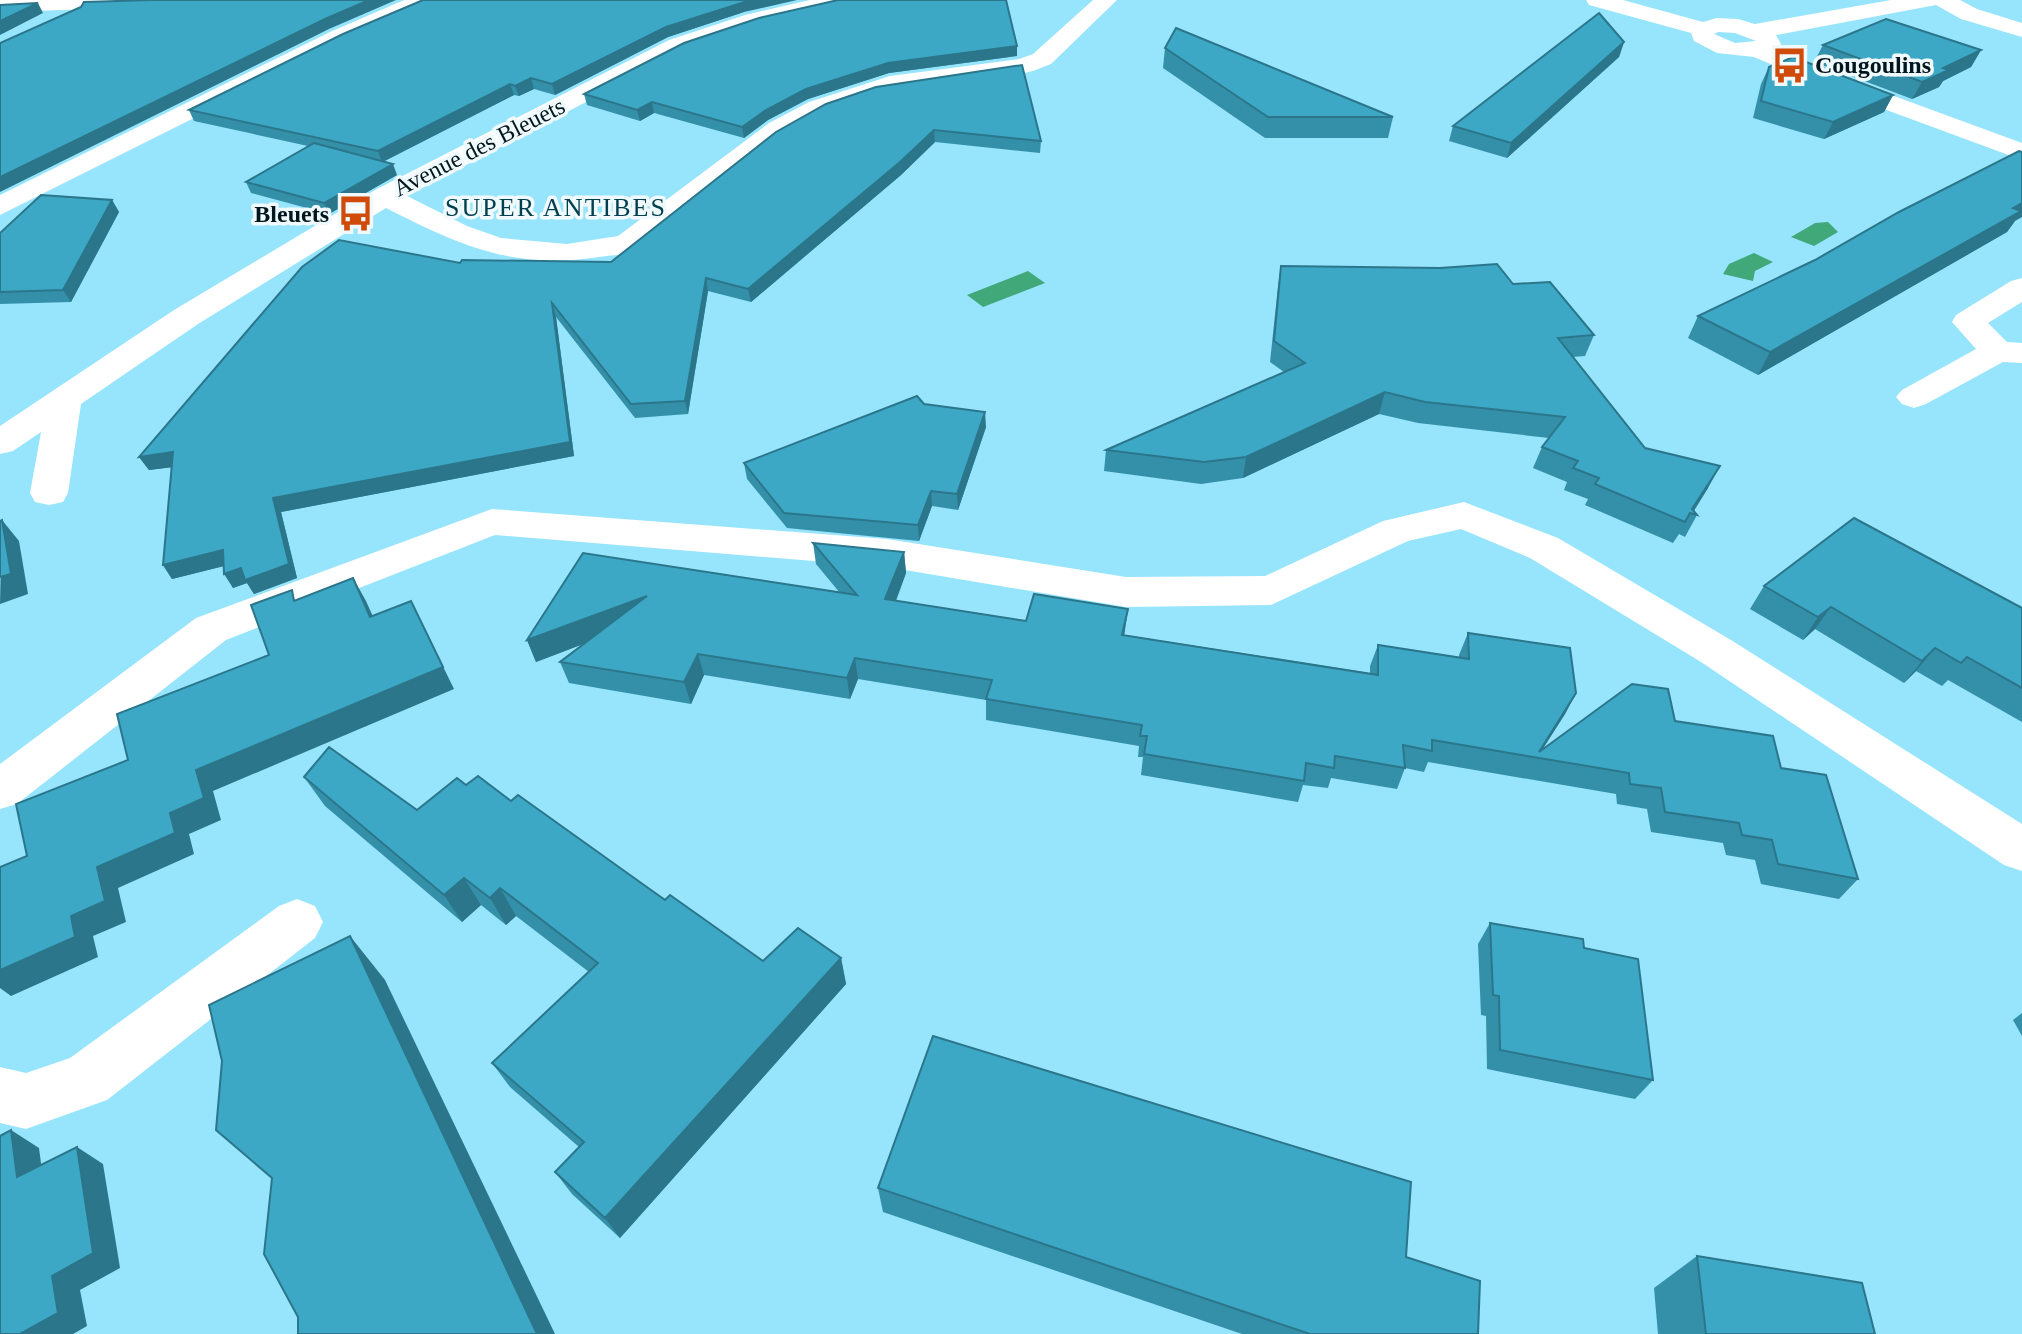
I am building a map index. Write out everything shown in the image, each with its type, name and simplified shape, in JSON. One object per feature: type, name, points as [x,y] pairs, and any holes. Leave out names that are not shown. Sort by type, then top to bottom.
[{"type":"street","points":[[0,5],[160,0]]},
{"type":"street","points":[[3,203],[338,37],[423,0]]},
{"type":"street","name":"Avenue des Bleuets","points":[[0,443],[186,317],[385,196],[677,45],[753,20],[839,0]]},
{"type":"street","points":[[385,196],[456,232],[496,247],[567,253],[627,244],[778,129],[818,107],[890,84],[1024,66],[1042,59],[1106,0]]},
{"type":"street","points":[[1597,0],[1704,29],[1702,36],[1715,44],[1736,49],[1757,40],[1929,0]]},
{"type":"street","points":[[1943,0],[1969,14],[2022,30]]},
{"type":"street","points":[[37,29],[85,3]]},
{"type":"street","points":[[1757,40],[1812,74],[2022,152]]},
{"type":"street","points":[[1914,397],[2009,352],[1968,322],[2022,288]]},
{"type":"street","points":[[49,493],[64,401]]},
{"type":"street","points":[[0,790],[211,629],[492,522],[887,553],[1126,592],[1155,592],[1271,590],[1397,530],[1464,515],[1544,548],[1705,644],[2022,850]]},
{"type":"street","points":[[0,1095],[26,1101],[87,1080],[297,922]]},
{"type":"shaded area","points":[[1828,222],[1838,232],[1814,246],[1791,237],[1815,223]]},
{"type":"shaded area","points":[[1754,253],[1773,262],[1755,271],[1753,281],[1723,274],[1729,264]]},
{"type":"shaded area","points":[[1028,271],[1045,283],[983,307],[967,295]]},
{"type":"building","points":[[369,0],[0,177],[0,43],[81,7],[84,2]]},
{"type":"building","points":[[423,0],[751,0],[666,27],[552,84],[531,78],[515,86],[510,84],[378,151],[189,110],[343,34]]},
{"type":"building","points":[[838,0],[1006,0],[1017,46],[888,63],[806,89],[742,127],[652,102],[637,110],[584,94],[684,43],[759,18]]},
{"type":"building","points":[[38,3],[0,21],[0,5]]},
{"type":"building","points":[[1599,13],[1624,42],[1511,143],[1453,126]]},
{"type":"building","points":[[1886,19],[1981,50],[1922,82],[1823,45]]},
{"type":"building","points":[[1176,28],[1393,117],[1268,117],[1165,48]]},
{"type":"building","points":[[1793,57],[1893,95],[1833,122],[1761,101],[1769,67]]},
{"type":"building","points":[[1022,65],[1041,141],[934,130],[748,289],[706,278],[685,401],[631,404],[552,303],[570,442],[273,498],[289,564],[245,580],[241,568],[224,574],[223,550],[163,565],[173,452],[139,457],[302,267],[339,240],[460,263],[462,260],[611,262],[776,132],[826,104],[876,87]]},
{"type":"building","points":[[314,143],[393,164],[324,203],[246,182]]},
{"type":"building","points":[[2022,152],[2022,203],[2013,208],[2021,211],[1770,352],[1698,316],[1815,260],[1899,212]]},
{"type":"building","points":[[41,195],[112,200],[63,290],[0,292],[0,233]]},
{"type":"building","points":[[1497,264],[1513,284],[1550,282],[1594,335],[1558,338],[1645,448],[1720,466],[1692,509],[1697,515],[1690,513],[1685,522],[1595,484],[1599,478],[1573,468],[1578,461],[1542,447],[1565,417],[1425,402],[1385,392],[1246,457],[1204,462],[1106,450],[1305,363],[1274,341],[1281,266],[1440,268]]},
{"type":"building","points":[[917,396],[924,404],[985,412],[957,494],[931,491],[918,525],[784,513],[744,463]]},
{"type":"building","points":[[1854,518],[2022,608],[2022,688],[1967,657],[1961,663],[1935,648],[1922,661],[1831,607],[1818,617],[1764,586]]},
{"type":"building","points":[[0,521],[11,574],[0,577]]},
{"type":"building","points":[[813,543],[904,552],[885,599],[1026,621],[1034,594],[1128,609],[1122,635],[1378,675],[1378,645],[1469,659],[1468,633],[1570,648],[1576,693],[1539,752],[1632,684],[1668,689],[1675,721],[1773,736],[1781,768],[1826,775],[1858,879],[1778,864],[1772,840],[1742,835],[1739,823],[1665,812],[1661,788],[1630,784],[1629,773],[1432,740],[1432,751],[1403,745],[1405,768],[1335,756],[1334,768],[1306,763],[1304,781],[1144,754],[1147,736],[1140,736],[1142,725],[986,699],[992,680],[855,658],[847,678],[698,654],[684,682],[560,662],[647,596],[527,640],[583,553],[857,595]]},
{"type":"building","points":[[353,578],[370,617],[411,601],[443,667],[196,770],[204,798],[170,813],[175,833],[97,867],[105,901],[71,916],[75,937],[0,970],[0,867],[27,856],[16,804],[128,760],[117,714],[269,655],[251,605],[292,590],[294,601]]},
{"type":"building","points":[[329,747],[417,810],[457,778],[466,785],[478,776],[511,801],[518,795],[665,900],[670,895],[763,961],[798,928],[841,958],[605,1218],[555,1172],[584,1142],[492,1063],[598,963],[500,888],[490,898],[464,878],[444,895],[304,777]]},
{"type":"building","points":[[1490,923],[1583,939],[1584,948],[1638,959],[1653,1080],[1500,1050],[1499,996],[1493,995]]},
{"type":"building","points":[[350,936],[537,1334],[298,1334],[298,1317],[264,1254],[272,1178],[216,1130],[222,1061],[209,1005]]},
{"type":"building","points":[[933,1036],[1411,1182],[1406,1257],[1480,1281],[1478,1334],[1310,1334],[878,1188]]},
{"type":"building","points":[[11,1130],[17,1177],[77,1147],[93,1253],[52,1276],[58,1313],[20,1334],[0,1334],[0,1136]]},
{"type":"building","points":[[1697,1256],[1862,1283],[1875,1334],[1706,1334]]},
{"type":"place","name":"Cougoulins","points":[[1789,65]]},
{"type":"place","name":"Bleuets","points":[[355,214]]},
{"type":"district","name":"SUPER ANTIBES","points":[[556,207]]}]
